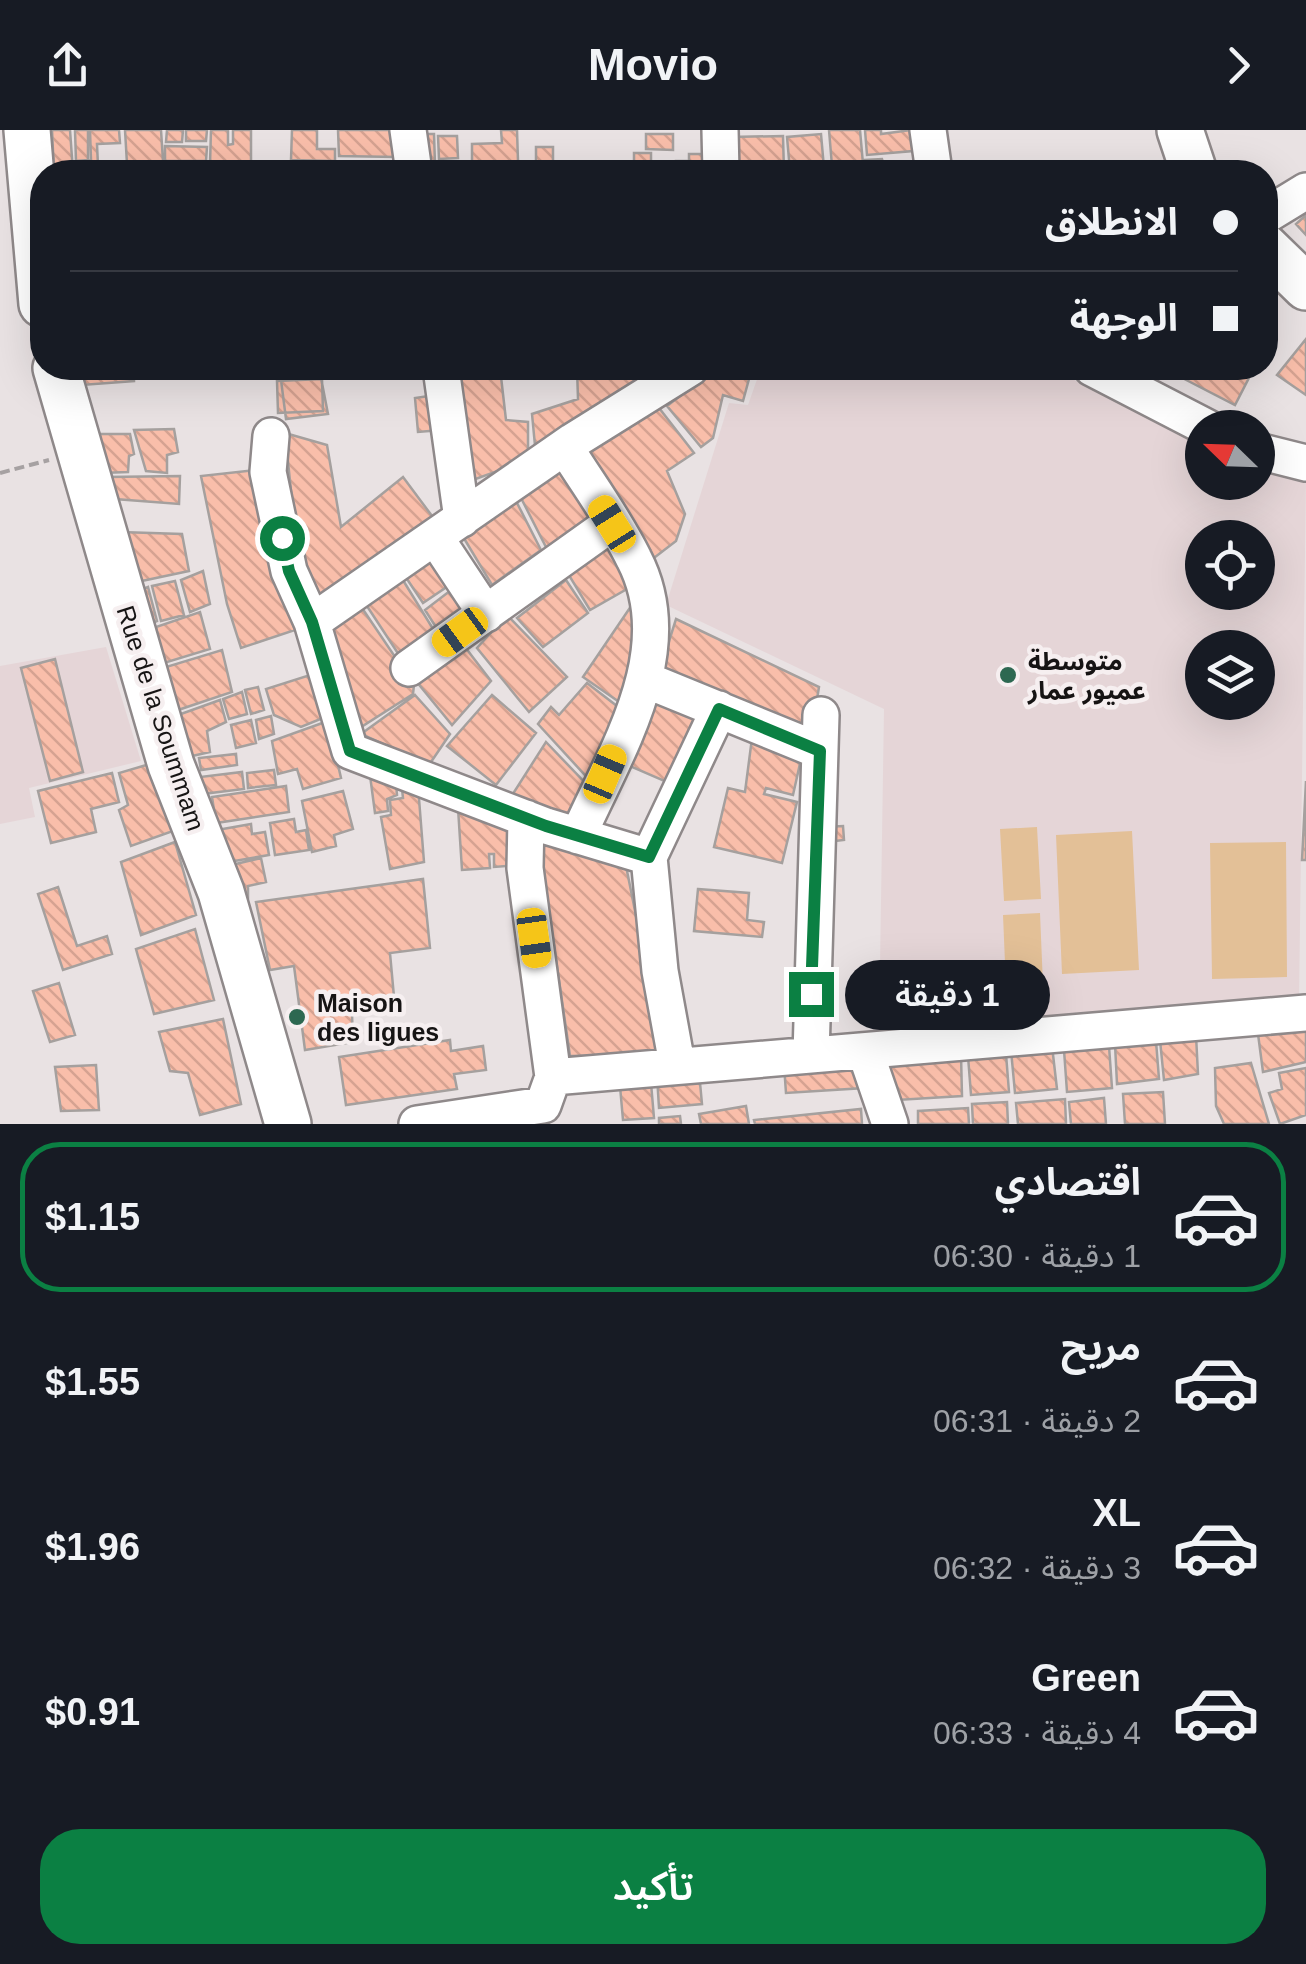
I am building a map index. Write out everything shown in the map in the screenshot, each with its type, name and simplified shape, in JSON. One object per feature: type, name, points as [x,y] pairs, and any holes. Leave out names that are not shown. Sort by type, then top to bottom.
[{"type":"main road","points":[[27,130],[30,160]]},
{"type":"main road","points":[[1180,130],[1190,160]]},
{"type":"main road","points":[[1278,260],[1306,287]]},
{"type":"main road","name":"Rue de la Soummam","points":[[59,380],[171,764],[221,892],[288,1124]]},
{"type":"street","points":[[408,130],[412,160]]},
{"type":"street","points":[[720,130],[721,160]]},
{"type":"street","points":[[928,130],[932,160]]},
{"type":"street","points":[[1278,208],[1306,191]]},
{"type":"street","points":[[441,380],[449,528],[486,614]]},
{"type":"street","points":[[312,622],[565,447],[671,380]]},
{"type":"street","points":[[1115,380],[1185,416]]},
{"type":"street","points":[[271,436],[268,472],[289,571],[312,622],[350,751],[526,818],[649,857]]},
{"type":"street","points":[[565,447],[635,560],[649,610],[651,648],[646,680],[578,836]]},
{"type":"street","points":[[1275,455],[1306,463]]},
{"type":"street","points":[[409,668],[612,524]]},
{"type":"street","points":[[646,680],[820,751]]},
{"type":"street","points":[[677,1064],[660,970],[649,857],[719,709]]},
{"type":"street","points":[[811,1055],[821,715]]},
{"type":"street","points":[[417,1124],[543,1105],[553,1077],[525,868],[526,818]]},
{"type":"street","points":[[553,1077],[1306,1013]]},
{"type":"street","points":[[865,1051],[890,1124]]},
{"type":"path","points":[[0,473],[78,452]]},
{"type":"shaded area","name":"متوسطة عميور عمار","points":[[757,380],[1074,380],[1185,435],[1185,500],[1275,500],[1275,474],[1306,480],[1299,999],[879,1031],[884,709],[666,605],[729,403],[748,405]]},
{"type":"shaded area","points":[[106,647],[141,761],[29,788],[35,817],[0,824],[0,666]]},
{"type":"shaded area","points":[[1037,827],[1041,899],[1004,901],[1000,829]]},
{"type":"shaded area","points":[[1132,831],[1139,970],[1062,974],[1056,835]]},
{"type":"shaded area","points":[[1286,842],[1287,977],[1212,979],[1210,843]]},
{"type":"shaded area","points":[[1040,913],[1043,985],[1006,987],[1003,915]]},
{"type":"building","points":[[52,130],[70,130],[72,160],[53,160]]},
{"type":"building","points":[[75,130],[88,130],[88,160],[76,160]]},
{"type":"building","points":[[90,130],[119,130],[120,143],[97,144],[98,160],[91,160]]},
{"type":"building","points":[[125,130],[161,130],[163,160],[127,160]]},
{"type":"building","points":[[167,130],[183,130],[182,142],[166,142]]},
{"type":"building","points":[[186,130],[207,130],[206,141],[186,141]]},
{"type":"building","points":[[211,130],[228,130],[228,145],[233,144],[233,130],[251,130],[251,160],[210,160]]},
{"type":"building","points":[[292,130],[317,130],[317,149],[335,149],[335,160],[291,160]]},
{"type":"building","points":[[338,130],[396,130],[396,157],[339,156]]},
{"type":"building","points":[[501,130],[517,130],[518,160],[472,160],[472,144],[502,143]]},
{"type":"building","points":[[829,130],[860,130],[863,160],[832,160]]},
{"type":"building","points":[[865,130],[881,130],[881,134],[911,130],[913,151],[867,155]]},
{"type":"building","points":[[424,134],[434,134],[435,160],[426,160]]},
{"type":"building","points":[[646,134],[673,134],[673,150],[646,149]]},
{"type":"building","points":[[821,134],[823,160],[789,160],[787,137]]},
{"type":"building","points":[[438,136],[457,136],[458,158],[439,159]]},
{"type":"building","points":[[783,136],[784,160],[732,160],[731,137]]},
{"type":"building","points":[[165,146],[207,147],[206,160],[165,160]]},
{"type":"building","points":[[536,147],[553,147],[553,160],[536,160]]},
{"type":"building","points":[[634,153],[651,153],[651,160],[634,160]]},
{"type":"building","points":[[689,154],[705,154],[705,160],[689,160]]},
{"type":"building","points":[[1306,215],[1306,235],[1296,224]]},
{"type":"building","points":[[1306,339],[1306,395],[1278,374]]},
{"type":"building","points":[[81,380],[134,380],[134,381],[82,385]]},
{"type":"building","points":[[281,380],[321,380],[328,414],[286,419]]},
{"type":"building","points":[[322,380],[323,411],[278,413],[277,381]]},
{"type":"building","points":[[456,380],[501,380],[506,420],[528,422],[528,460],[470,481]]},
{"type":"building","points":[[577,380],[653,380],[536,456],[532,414],[578,399]]},
{"type":"building","points":[[701,380],[749,380],[743,401],[723,395],[713,438],[701,447],[667,406]]},
{"type":"building","points":[[1186,380],[1248,380],[1235,405]]},
{"type":"building","points":[[436,395],[441,430],[418,432],[415,398]]},
{"type":"building","points":[[656,404],[694,453],[667,471],[685,514],[676,541],[650,561],[581,451]]},
{"type":"building","points":[[174,429],[178,452],[167,455],[167,473],[146,471],[134,430]]},
{"type":"building","points":[[285,433],[327,445],[341,527],[403,477],[435,520],[319,605],[298,558]]},
{"type":"building","points":[[94,434],[130,434],[134,454],[129,456],[128,472],[101,473]]},
{"type":"building","points":[[567,461],[605,521],[550,555],[519,494]]},
{"type":"building","points":[[257,470],[265,543],[295,630],[241,648],[227,604],[201,476]]},
{"type":"building","points":[[180,476],[179,504],[115,499],[107,477]]},
{"type":"building","points":[[515,499],[541,550],[492,585],[462,535]]},
{"type":"building","points":[[120,532],[182,534],[189,571],[137,582]]},
{"type":"building","points":[[616,541],[634,585],[590,610],[567,572]]},
{"type":"building","points":[[438,552],[454,582],[423,603],[405,576]]},
{"type":"building","points":[[203,571],[210,604],[190,612],[181,580]]},
{"type":"building","points":[[401,577],[438,637],[403,661],[365,603]]},
{"type":"building","points":[[566,580],[588,613],[543,647],[517,618]]},
{"type":"building","points":[[175,581],[184,615],[161,621],[152,586]]},
{"type":"building","points":[[148,587],[157,621],[148,625],[138,591]]},
{"type":"building","points":[[455,587],[473,614],[441,635],[425,610]]},
{"type":"building","points":[[640,593],[628,708],[583,677]]},
{"type":"building","points":[[360,605],[414,685],[413,694],[358,729],[327,627]]},
{"type":"building","points":[[200,612],[210,649],[164,663],[156,627]]},
{"type":"building","points":[[507,615],[567,677],[529,712],[477,648]]},
{"type":"building","points":[[676,619],[819,687],[811,736],[659,673]]},
{"type":"building","points":[[465,647],[491,681],[452,725],[416,681]]},
{"type":"building","points":[[222,650],[232,692],[175,711],[166,667]]},
{"type":"building","points":[[55,659],[83,772],[50,781],[21,668]]},
{"type":"building","points":[[310,675],[323,718],[301,727],[274,715],[266,689]]},
{"type":"building","points":[[587,683],[626,713],[594,785],[538,724],[551,707],[559,715]]},
{"type":"building","points":[[649,683],[704,722],[669,783],[616,760]]},
{"type":"building","points":[[258,687],[264,710],[251,714],[245,690]]},
{"type":"building","points":[[242,692],[247,714],[229,719],[223,699]]},
{"type":"building","points":[[415,695],[450,734],[429,765],[361,734]]},
{"type":"building","points":[[492,695],[536,733],[496,785],[447,746]]},
{"type":"building","points":[[220,700],[226,722],[207,731],[210,752],[192,756],[178,715]]},
{"type":"building","points":[[271,716],[274,734],[259,739],[256,720]]},
{"type":"building","points":[[251,720],[256,743],[236,748],[231,725]]},
{"type":"building","points":[[328,721],[341,778],[303,789],[297,769],[278,774],[272,741]]},
{"type":"building","points":[[752,738],[803,750],[793,795],[766,788],[764,794],[797,802],[782,863],[714,847],[728,788],[745,792]]},
{"type":"building","points":[[546,742],[593,791],[573,830],[509,800]]},
{"type":"building","points":[[236,754],[237,765],[201,770],[199,758]]},
{"type":"building","points":[[153,763],[173,831],[131,846],[119,810],[128,805],[119,773]]},
{"type":"building","points":[[369,768],[396,784],[397,795],[387,799],[388,811],[375,813]]},
{"type":"building","points":[[274,770],[276,785],[248,788],[247,773]]},
{"type":"building","points":[[242,772],[244,789],[202,794],[200,777]]},
{"type":"building","points":[[112,773],[119,802],[91,809],[96,832],[51,843],[38,791]]},
{"type":"building","points":[[1306,781],[1306,860],[1302,860]]},
{"type":"building","points":[[286,786],[289,812],[216,823],[212,797]]},
{"type":"building","points":[[418,786],[424,862],[390,869],[381,817],[391,815],[390,800],[403,798],[402,789]]},
{"type":"building","points":[[343,791],[353,829],[334,835],[336,846],[312,852],[302,801]]},
{"type":"building","points":[[458,808],[517,833],[519,865],[494,867],[494,854],[489,854],[490,868],[462,870]]},
{"type":"building","points":[[294,819],[296,832],[306,830],[309,850],[275,855],[270,823]]},
{"type":"building","points":[[251,824],[252,834],[265,832],[269,855],[223,863],[217,830]]},
{"type":"building","points":[[843,826],[844,840],[826,842],[825,827]]},
{"type":"building","points":[[538,835],[625,861],[664,1055],[570,1056]]},
{"type":"building","points":[[175,842],[196,915],[141,935],[121,862]]},
{"type":"building","points":[[261,858],[266,882],[248,886],[248,898],[234,898],[227,866]]},
{"type":"building","points":[[423,879],[430,948],[390,953],[395,1008],[352,1014],[353,1042],[305,1050],[294,966],[270,970],[256,902]]},
{"type":"building","points":[[58,887],[77,946],[107,936],[112,954],[63,970],[38,894]]},
{"type":"building","points":[[698,889],[749,893],[747,920],[764,922],[762,937],[694,931]]},
{"type":"building","points":[[195,929],[214,1000],[154,1014],[136,949]]},
{"type":"building","points":[[59,983],[75,1035],[50,1042],[33,991]]},
{"type":"building","points":[[223,1019],[241,1104],[200,1115],[188,1073],[170,1071],[159,1032]]},
{"type":"building","points":[[1306,1026],[1306,1062],[1263,1072],[1258,1034]]},
{"type":"building","points":[[1196,1035],[1198,1074],[1164,1080],[1160,1040]]},
{"type":"building","points":[[450,1040],[451,1051],[483,1046],[486,1070],[454,1074],[457,1089],[346,1105],[339,1057]]},
{"type":"building","points":[[1156,1041],[1159,1079],[1117,1084],[1115,1044]]},
{"type":"building","points":[[1052,1046],[1057,1089],[1015,1093],[1011,1050]]},
{"type":"building","points":[[1109,1046],[1112,1088],[1067,1092],[1064,1050]]},
{"type":"building","points":[[1006,1054],[1009,1092],[971,1095],[968,1056]]},
{"type":"building","points":[[961,1055],[962,1096],[897,1100],[889,1062]]},
{"type":"building","points":[[855,1060],[864,1088],[786,1093],[784,1065]]},
{"type":"building","points":[[1251,1063],[1269,1124],[1224,1124],[1216,1106],[1215,1068]]},
{"type":"building","points":[[96,1065],[99,1110],[61,1111],[55,1067]]},
{"type":"building","points":[[1306,1068],[1306,1115],[1280,1124],[1269,1093],[1282,1089],[1279,1073]]},
{"type":"building","points":[[699,1072],[702,1104],[659,1108],[657,1076]]},
{"type":"building","points":[[651,1083],[654,1118],[623,1120],[620,1086]]},
{"type":"building","points":[[1163,1092],[1165,1124],[1125,1124],[1123,1094]]},
{"type":"building","points":[[1104,1098],[1106,1124],[1071,1124],[1069,1102]]},
{"type":"building","points":[[1065,1099],[1066,1124],[1018,1124],[1016,1103]]},
{"type":"building","points":[[1007,1102],[1008,1124],[973,1124],[972,1104]]},
{"type":"building","points":[[746,1106],[749,1124],[701,1124],[699,1114]]},
{"type":"building","points":[[968,1108],[969,1124],[918,1124],[918,1111]]},
{"type":"building","points":[[861,1109],[862,1124],[755,1124],[754,1120]]},
{"type":"building","points":[[680,1116],[681,1124],[659,1124],[659,1118]]},
{"type":"place","name":"متوسطة عميور عمار","points":[[1008,675]]},
{"type":"place","name":"Maison des ligues","points":[[297,1017]]},
{"type":"route","points":[[282,538],[289,571],[312,622],[350,751],[445,784],[546,826],[649,857],[719,709],[820,751],[811,994]]}]
